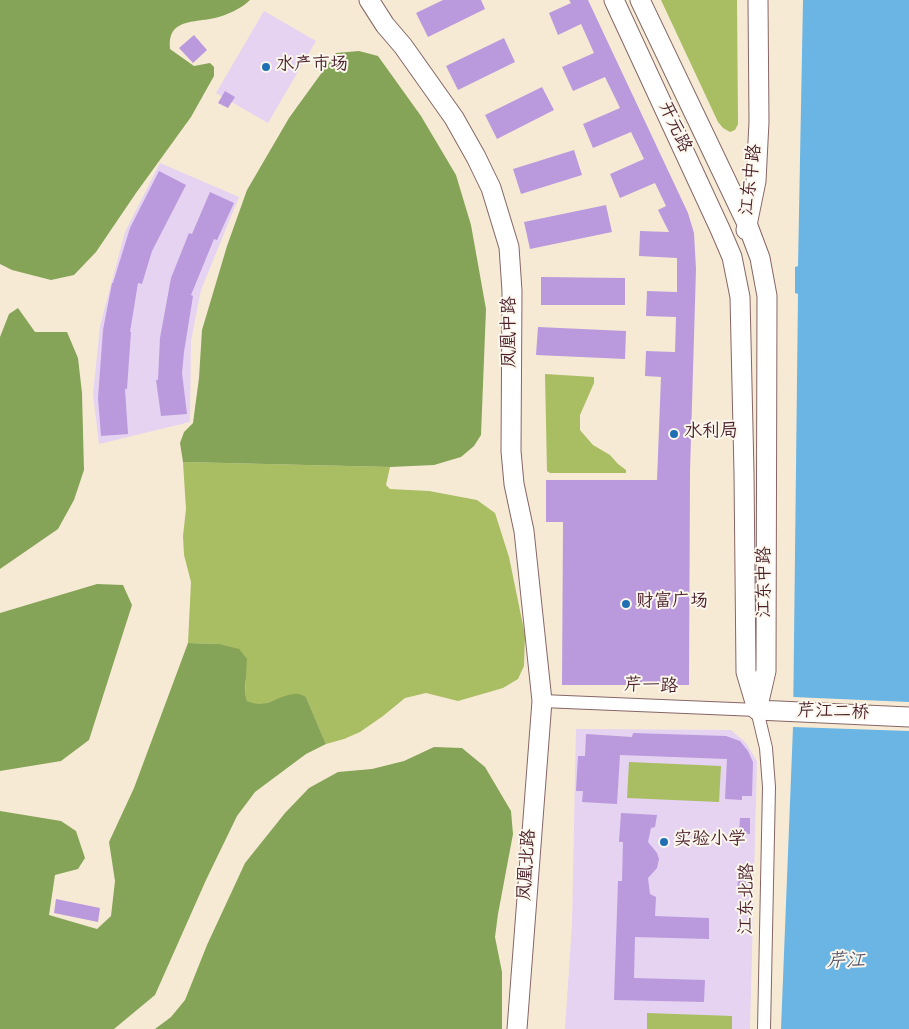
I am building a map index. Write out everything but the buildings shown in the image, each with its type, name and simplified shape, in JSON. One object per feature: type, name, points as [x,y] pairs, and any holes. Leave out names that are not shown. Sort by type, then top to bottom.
[{"type":"main road","name":"凤凰中路","points":[[369,0],[385,24],[396,49],[446,119],[491,208],[500,242],[512,321],[511,451],[514,484],[524,531],[542,701]]},
{"type":"main road","name":"开元路","points":[[614,0],[732,257]]},
{"type":"main road","name":"开元路","points":[[640,0],[748,226]]},
{"type":"main road","name":"江东中路","points":[[758,0],[759,122],[756,181],[748,226],[760,258],[768,296],[766,671],[758,710]]},
{"type":"main road","points":[[732,257],[748,226]]},
{"type":"main road","name":"江东中路","points":[[732,257],[740,297],[746,672],[758,710]]},
{"type":"main road","name":"凤凰北路","points":[[516,1029],[542,701]]},
{"type":"main road","name":"芹江二桥","points":[[758,710],[909,717]]},
{"type":"street","name":"芹一路","points":[[542,701],[758,710]]},
{"type":"street","name":"江东北路","points":[[758,710],[766,748],[769,787],[764,1029]]},
{"type":"shaded area","name":"水产市场","points":[[264,11],[316,41],[268,123],[216,93]]},
{"type":"shaded area","points":[[160,163],[239,197],[201,290],[191,341],[190,422],[99,444],[93,394],[100,326],[125,232]]},
{"type":"shaded area","name":"实验小学","points":[[576,729],[731,730],[746,743],[757,761],[750,1029],[565,1029],[572,924]]},
{"type":"green space","points":[[0,0],[250,0],[229,13],[215,18],[183,24],[173,32],[170,39],[170,49],[194,66],[210,63],[214,67],[214,76],[191,117],[96,252],[74,275],[51,280],[12,270],[0,264]]},
{"type":"green space","points":[[661,0],[737,0],[738,124],[735,130],[730,132],[718,122]]},
{"type":"green space","points":[[359,51],[378,56],[421,116],[456,175],[471,225],[486,309],[481,435],[474,446],[461,457],[434,465],[390,467],[183,462],[180,443],[184,432],[193,423],[199,378],[202,330],[227,246],[247,190],[289,118],[336,53]]},
{"type":"green space","points":[[18,308],[35,332],[67,332],[78,358],[82,393],[84,470],[74,500],[58,529],[0,569],[0,337],[9,314]]},
{"type":"green space","points":[[545,374],[594,377],[594,383],[580,415],[580,430],[593,445],[610,455],[626,470],[626,473],[550,473],[547,471]]},
{"type":"green space","points":[[183,462],[390,467],[386,485],[390,489],[429,491],[477,500],[495,513],[509,557],[525,635],[524,666],[518,679],[503,688],[458,701],[426,693],[405,698],[360,732],[326,744],[306,697],[276,700],[261,705],[254,705],[247,701],[245,693],[246,681],[219,644],[188,643],[191,582],[184,555],[183,536],[186,509]]},
{"type":"green space","points":[[97,584],[123,585],[132,605],[89,740],[61,761],[0,771],[0,613]]},
{"type":"green space","points":[[188,643],[219,644],[239,649],[247,659],[245,693],[247,701],[260,704],[288,695],[300,694],[306,697],[326,744],[306,754],[255,792],[237,816],[206,880],[155,995],[114,1029],[0,1029],[0,811],[61,821],[76,831],[85,858],[78,869],[55,875],[49,915],[97,929],[111,916],[115,881],[109,842],[134,788]]},
{"type":"green space","points":[[434,747],[462,748],[485,767],[511,811],[513,834],[495,937],[502,972],[502,1029],[155,1029],[171,1017],[185,1000],[207,945],[245,863],[285,813],[309,788],[338,772],[372,769],[404,761]]},
{"type":"green space","points":[[629,762],[721,766],[719,802],[627,798]]},
{"type":"green space","points":[[647,1013],[732,1016],[732,1029],[647,1029]]},
{"type":"water","name":"芹江","points":[[803,0],[909,0],[909,1029],[781,1029],[793,727],[798,294],[795,293],[795,267],[798,266]]},
{"type":"pier","points":[[793,697],[909,702],[909,731],[793,727]]},
{"type":"place","name":"水产市场","points":[[266,67]]},
{"type":"place","name":"水利局","points":[[674,434]]},
{"type":"place","name":"财富广场","points":[[626,604]]},
{"type":"place","name":"实验小学","points":[[664,842]]}]
